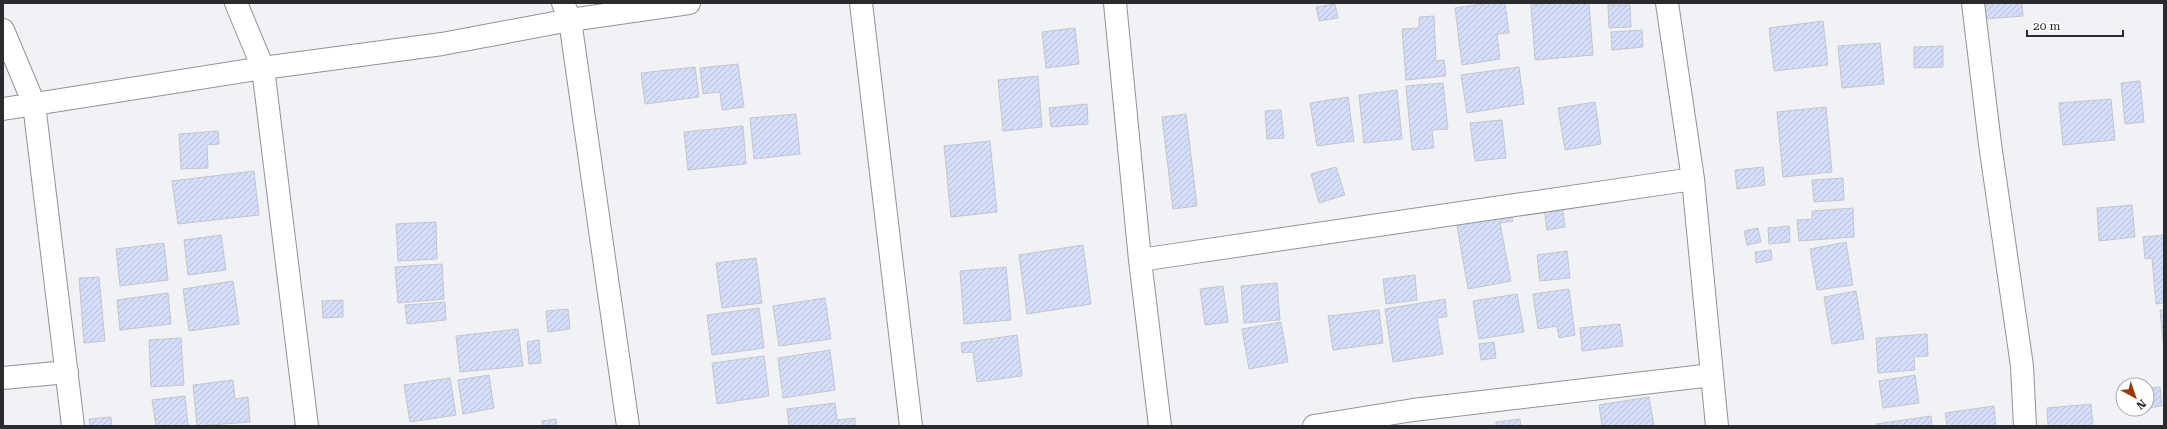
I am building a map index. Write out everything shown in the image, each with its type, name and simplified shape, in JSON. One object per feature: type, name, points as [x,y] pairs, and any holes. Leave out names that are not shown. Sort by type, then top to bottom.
[{"type":"street","points":[[236,3],[263,68],[307,426]]},
{"type":"street","points":[[3,109],[263,68],[442,44],[566,12],[689,3]]},
{"type":"street","points":[[861,3],[911,426]]},
{"type":"street","points":[[1115,3],[1140,260],[1160,426]]},
{"type":"street","points":[[1667,3],[1693,179],[1718,426]]},
{"type":"street","points":[[1973,3],[1990,144],[2022,366],[2025,426]]},
{"type":"street","points":[[566,12],[628,426]]},
{"type":"street","points":[[3,30],[34,104],[74,426]]},
{"type":"street","points":[[1140,260],[1693,179]]},
{"type":"street","points":[[3,378],[67,372]]},
{"type":"street","points":[[1314,426],[1413,410],[1712,375]]},
{"type":"building","points":[[1490,3],[1505,3],[1509,33],[1497,34],[1500,59],[1462,65],[1455,8]]},
{"type":"building","points":[[1551,3],[1589,3],[1593,55],[1535,60],[1531,5]]},
{"type":"building","points":[[1984,3],[2022,3],[2023,16],[1985,19]]},
{"type":"building","points":[[1335,4],[1338,18],[1319,21],[1316,7]]},
{"type":"building","points":[[1608,5],[1630,5],[1631,27],[1609,28]]},
{"type":"building","points":[[1434,16],[1436,61],[1444,60],[1446,76],[1406,80],[1402,29],[1419,28],[1419,17]]},
{"type":"building","points":[[1823,21],[1828,65],[1774,71],[1769,28]]},
{"type":"building","points":[[1075,28],[1079,64],[1046,68],[1042,32]]},
{"type":"building","points":[[1642,30],[1643,47],[1612,50],[1611,32]]},
{"type":"building","points":[[1880,43],[1884,84],[1842,88],[1838,46]]},
{"type":"building","points":[[1943,46],[1943,67],[1914,68],[1914,47]]},
{"type":"building","points":[[738,64],[744,107],[722,110],[720,92],[703,94],[700,68]]},
{"type":"building","points":[[695,67],[699,97],[645,104],[641,73]]},
{"type":"building","points":[[1519,67],[1524,104],[1467,113],[1461,75]]},
{"type":"building","points":[[1038,76],[1042,127],[1003,131],[998,80]]},
{"type":"building","points":[[2140,81],[2144,122],[2125,124],[2121,83]]},
{"type":"building","points":[[1443,83],[1448,129],[1432,130],[1434,148],[1412,150],[1406,86]]},
{"type":"building","points":[[1397,90],[1402,139],[1364,143],[1359,95]]},
{"type":"building","points":[[1348,97],[1354,141],[1317,146],[1310,103]]},
{"type":"building","points":[[2111,99],[2115,140],[2063,145],[2059,103]]},
{"type":"building","points":[[1595,102],[1601,144],[1565,150],[1558,108]]},
{"type":"building","points":[[1087,104],[1088,124],[1051,127],[1049,108]]},
{"type":"building","points":[[1826,107],[1832,172],[1783,177],[1777,112]]},
{"type":"building","points":[[1281,110],[1284,138],[1267,139],[1265,111]]},
{"type":"building","points":[[796,114],[800,154],[754,159],[750,118]]},
{"type":"building","points":[[1186,114],[1197,206],[1173,209],[1162,117]]},
{"type":"building","points":[[1502,120],[1506,158],[1475,161],[1470,123]]},
{"type":"building","points":[[743,126],[746,164],[688,170],[684,132]]},
{"type":"building","points":[[218,131],[219,144],[207,145],[208,168],[181,169],[179,134]]},
{"type":"building","points":[[990,141],[997,212],[951,217],[944,146]]},
{"type":"building","points":[[1336,167],[1345,195],[1319,203],[1311,174]]},
{"type":"building","points":[[1763,167],[1765,185],[1737,189],[1735,170]]},
{"type":"building","points":[[254,171],[259,215],[178,224],[172,181]]},
{"type":"building","points":[[1843,178],[1844,200],[1814,202],[1812,180]]},
{"type":"building","points":[[1562,205],[1565,227],[1547,230],[1544,208]]},
{"type":"building","points":[[2132,205],[2135,237],[2099,241],[2097,208]]},
{"type":"building","points":[[1853,208],[1854,237],[1799,241],[1797,220],[1812,219],[1812,211]]},
{"type":"building","points":[[1511,210],[1513,221],[1500,223],[1511,281],[1468,289],[1456,220]]},
{"type":"building","points":[[436,222],[437,259],[398,261],[396,224]]},
{"type":"building","points":[[1789,226],[1790,242],[1769,244],[1768,228]]},
{"type":"building","points":[[1758,228],[1761,242],[1747,245],[1744,231]]},
{"type":"building","points":[[221,235],[226,270],[188,275],[184,240]]},
{"type":"building","points":[[2164,235],[2164,303],[2156,304],[2152,258],[2145,259],[2143,237]]},
{"type":"building","points":[[1846,242],[1853,285],[1817,290],[1810,249]]},
{"type":"building","points":[[164,243],[168,280],[120,286],[116,249]]},
{"type":"building","points":[[1083,245],[1091,304],[1027,314],[1019,255]]},
{"type":"building","points":[[1771,250],[1772,260],[1756,263],[1755,252]]},
{"type":"building","points":[[1567,251],[1570,278],[1540,281],[1537,255]]},
{"type":"building","points":[[756,258],[762,303],[722,308],[716,263]]},
{"type":"building","points":[[442,264],[444,299],[398,303],[395,267]]},
{"type":"building","points":[[1006,267],[1011,320],[964,324],[960,271]]},
{"type":"building","points":[[1415,275],[1417,300],[1386,304],[1383,279]]},
{"type":"building","points":[[99,277],[105,341],[84,343],[79,278]]},
{"type":"building","points":[[233,281],[239,324],[189,331],[183,289]]},
{"type":"building","points":[[1277,283],[1280,320],[1244,323],[1241,286]]},
{"type":"building","points":[[1223,286],[1228,322],[1205,325],[1200,289]]},
{"type":"building","points":[[1569,289],[1575,335],[1559,338],[1557,326],[1538,329],[1533,294]]},
{"type":"building","points":[[1856,291],[1864,339],[1832,344],[1824,297]]},
{"type":"building","points":[[168,293],[171,324],[120,330],[117,300]]},
{"type":"building","points":[[1517,294],[1524,332],[1479,339],[1473,301]]},
{"type":"building","points":[[825,298],[831,339],[779,346],[773,306]]},
{"type":"building","points":[[1445,299],[1447,317],[1437,318],[1443,354],[1393,362],[1385,309]]},
{"type":"building","points":[[343,300],[343,317],[323,318],[322,301]]},
{"type":"building","points":[[445,302],[446,320],[407,324],[405,305]]},
{"type":"building","points":[[759,308],[764,348],[712,355],[707,315]]},
{"type":"building","points":[[568,309],[570,329],[548,332],[546,311]]},
{"type":"building","points":[[1379,310],[1383,343],[1333,350],[1328,316]]},
{"type":"building","points":[[2160,310],[2164,310],[2164,350]]},
{"type":"building","points":[[1281,322],[1288,362],[1249,369],[1242,329]]},
{"type":"building","points":[[1620,324],[1623,346],[1582,351],[1580,328]]},
{"type":"building","points":[[518,329],[523,366],[460,372],[456,336]]},
{"type":"building","points":[[1927,334],[1928,356],[1914,357],[1915,370],[1878,373],[1876,338]]},
{"type":"building","points":[[1017,335],[1022,376],[977,382],[973,352],[962,353],[961,343]]},
{"type":"building","points":[[181,338],[184,385],[151,387],[149,340]]},
{"type":"building","points":[[539,340],[541,363],[529,364],[527,342]]},
{"type":"building","points":[[1494,342],[1496,358],[1481,360],[1479,344]]},
{"type":"building","points":[[830,350],[835,390],[783,398],[778,358]]},
{"type":"building","points":[[764,356],[769,396],[717,404],[712,363]]},
{"type":"building","points":[[489,375],[494,408],[463,414],[458,380]]},
{"type":"building","points":[[1915,375],[1919,403],[1883,408],[1879,381]]},
{"type":"building","points":[[450,378],[456,415],[410,422],[404,385]]},
{"type":"building","points":[[233,380],[235,399],[248,397],[250,422],[197,426],[193,385]]},
{"type":"building","points":[[2155,387],[2160,387],[2162,406],[2155,407]]},
{"type":"building","points":[[185,396],[188,426],[156,426],[152,400]]},
{"type":"building","points":[[1649,397],[1654,426],[1602,426],[1599,405]]},
{"type":"building","points":[[835,403],[837,420],[855,418],[855,426],[789,426],[787,409]]},
{"type":"building","points":[[2091,404],[2093,426],[2048,426],[2047,408]]},
{"type":"building","points":[[1994,406],[1996,426],[1947,426],[1945,413]]},
{"type":"building","points":[[1931,416],[1932,426],[1877,426],[1876,424]]},
{"type":"building","points":[[111,417],[112,426],[90,426],[89,419]]},
{"type":"building","points":[[556,419],[557,426],[542,426],[542,421]]},
{"type":"building","points":[[1520,419],[1521,426],[1496,426],[1496,422]]}]
